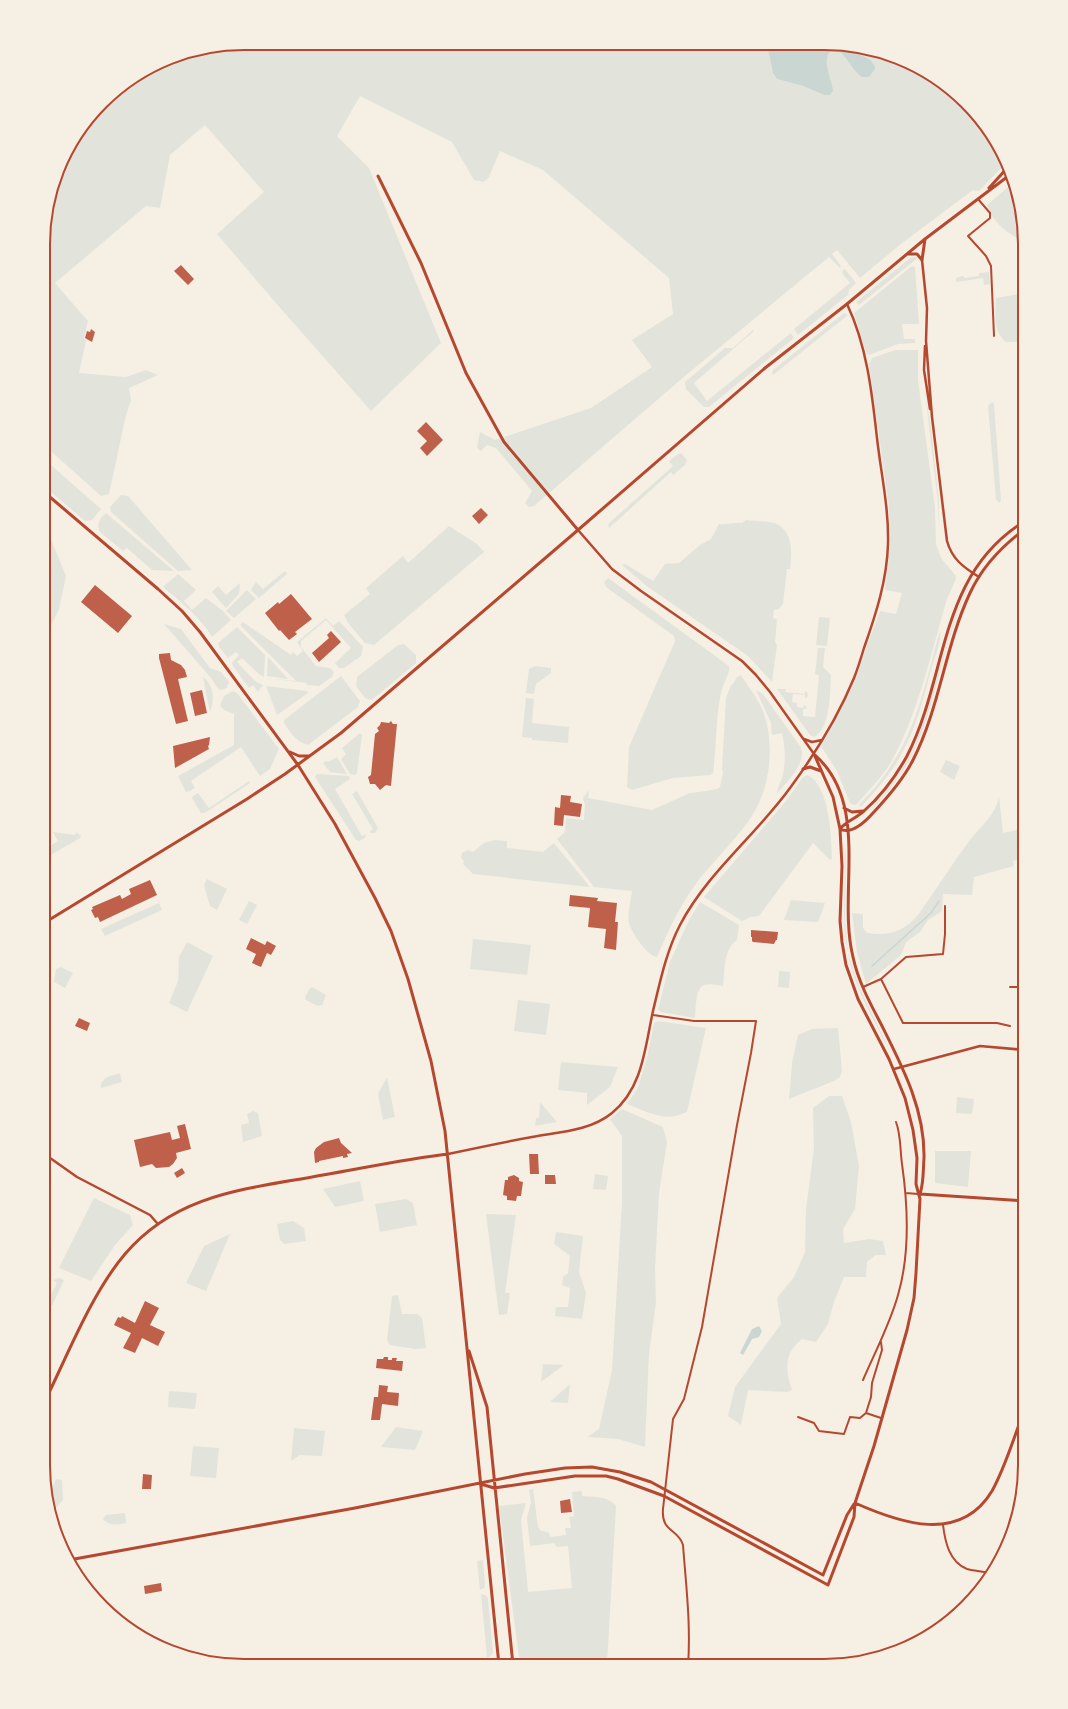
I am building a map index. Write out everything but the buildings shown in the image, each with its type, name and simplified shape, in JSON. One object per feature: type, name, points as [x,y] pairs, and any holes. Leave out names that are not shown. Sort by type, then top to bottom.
[{"type":"main road","points":[[986,192],[1004,172]]},
{"type":"main road","points":[[378,176],[421,263],[466,372],[504,442],[578,530]]},
{"type":"main road","points":[[50,919],[247,799],[311,756],[341,733],[764,368],[847,304],[977,198],[1006,177]]},
{"type":"main road","points":[[922,260],[925,239]]},
{"type":"main road","points":[[907,254],[917,254],[922,260]]},
{"type":"main road","points":[[50,497],[182,611],[200,632],[298,765],[376,898],[393,938],[408,979],[431,1061],[448,1154],[498,1659]]},
{"type":"main road","points":[[840,829],[847,822],[865,811],[890,782],[910,749],[922,717],[952,616],[961,593],[972,573],[996,543],[1018,526]]},
{"type":"main road","points":[[840,829],[849,830],[860,825],[871,816],[896,787],[912,762],[926,731],[963,609],[979,576],[998,552],[1018,536]]},
{"type":"main road","points":[[287,749],[293,754],[299,756],[311,756]]},
{"type":"main road","points":[[814,754],[833,797],[840,829],[842,866],[840,921],[843,952],[855,992],[894,1070],[905,1098],[912,1122],[916,1158],[916,1184],[920,1194]]},
{"type":"main road","points":[[481,1484],[494,1488],[575,1476],[612,1478],[649,1489],[664,1496],[828,1585],[854,1517],[855,1503],[902,1349],[914,1298],[924,1152],[922,1127],[914,1098],[863,987],[855,965],[849,932],[849,830],[844,808],[837,788],[825,765],[814,754]]},
{"type":"main road","points":[[803,769],[810,767],[821,771]]},
{"type":"main road","points":[[844,808],[848,811],[856,813],[865,811]]},
{"type":"main road","points":[[50,1390],[82,1324],[109,1276],[126,1253],[157,1223],[200,1201],[224,1194],[448,1154]]},
{"type":"main road","points":[[920,1194],[1018,1201]]},
{"type":"main road","points":[[467,1345],[487,1407],[512,1659]]},
{"type":"main road","points":[[855,1503],[912,1523],[928,1525],[954,1522],[968,1515],[981,1505],[992,1492],[1018,1427]]},
{"type":"main road","points":[[575,1468],[575,1476]]},
{"type":"main road","points":[[74,1559],[481,1484],[537,1472],[575,1468],[592,1468],[620,1472],[651,1482],[830,1579]]},
{"type":"main road","points":[[824,1575],[847,1515],[855,1503]]},
{"type":"street","points":[[977,198],[990,213],[990,218],[968,236],[986,256],[991,266],[994,336]]},
{"type":"street","points":[[922,260],[927,308],[925,381],[932,417],[947,541],[949,550],[959,564],[979,576]]},
{"type":"street","points":[[448,1154],[570,1131],[595,1123],[612,1113],[628,1096],[638,1078],[666,960],[672,944],[688,912],[726,863],[775,808],[814,754],[853,680],[872,625],[885,571],[888,544],[886,507],[873,401],[858,331],[847,304]]},
{"type":"street","points":[[578,530],[612,569],[746,666],[770,692],[814,754]]},
{"type":"street","points":[[802,738],[810,742],[822,740]]},
{"type":"street","points":[[863,987],[881,979],[906,957],[942,954],[945,934],[944,906]]},
{"type":"street","points":[[881,979],[903,1023],[997,1023],[1010,1026]]},
{"type":"street","points":[[1010,987],[1018,987]]},
{"type":"street","points":[[653,1015],[694,1021],[756,1021],[752,1053],[737,1125],[702,1327],[683,1403],[673,1419],[664,1496],[663,1519],[667,1528],[679,1537],[683,1545],[688,1613],[688,1659]]},
{"type":"street","points":[[894,1070],[980,1046],[1018,1049]]},
{"type":"street","points":[[863,1380],[898,1296],[904,1267],[906,1193],[900,1136],[896,1122]]},
{"type":"street","points":[[50,1158],[77,1177],[150,1215],[157,1223]]},
{"type":"street","points":[[906,1193],[920,1194]]},
{"type":"street","points":[[798,1417],[814,1423],[819,1430],[844,1434],[850,1417],[860,1418],[866,1413],[872,1383],[882,1350],[880,1340]]},
{"type":"street","points":[[866,1413],[881,1418]]},
{"type":"street","points":[[943,1524],[950,1552],[956,1562],[967,1568],[986,1572]]},
{"type":"shaded area","points":[[231,50],[768,50],[773,73],[777,79],[803,86],[824,95],[832,93],[833,91],[828,74],[827,61],[830,52],[837,50],[841,51],[858,75],[873,62],[856,53],[887,60],[921,76],[942,90],[970,116],[978,126],[992,147],[1002,167],[979,191],[973,190],[901,244],[860,278],[837,250],[832,254],[841,266],[840,268],[829,257],[685,376],[534,506],[529,507],[525,503],[532,491],[496,448],[487,445],[481,451],[477,448],[480,432],[495,440],[591,408],[652,367],[632,340],[673,314],[669,278],[543,170],[500,151],[489,177],[484,182],[474,180],[452,142],[360,96],[337,136],[369,168],[441,343],[371,411],[217,234],[264,192],[205,125],[170,155],[160,208],[146,206],[55,283],[88,321],[84,339],[86,340],[79,373],[126,377],[146,370],[158,375],[129,388],[131,400],[126,415],[109,494],[101,496],[50,450],[50,231],[54,206],[60,181],[70,158],[83,136],[98,116],[116,98],[136,83],[158,70],[181,60]]},
{"type":"shaded area","points":[[768,50],[832,50],[827,59],[833,91],[830,95],[824,95],[803,86],[777,79],[773,73]]},
{"type":"shaded area","points":[[836,50],[857,53],[871,61],[874,64],[875,69],[869,77],[862,77],[854,70],[840,52]]},
{"type":"shaded area","points":[[1009,186],[1014,206],[1018,238],[998,224],[991,215],[987,205]]},
{"type":"shaded area","points":[[910,258],[918,258],[859,305],[856,302]]},
{"type":"shaded area","points":[[912,266],[915,267],[919,324],[902,324],[904,339],[915,339],[915,343],[898,344],[869,355],[866,353],[854,313]]},
{"type":"shaded area","points":[[845,269],[856,283],[849,290],[848,295],[798,335],[794,329],[850,283],[842,273]]},
{"type":"shaded area","points":[[989,272],[990,284],[984,285],[983,278],[956,282],[956,278],[963,276],[965,278],[979,276],[979,273]]},
{"type":"shaded area","points":[[1018,294],[1018,342],[1006,342],[999,333],[995,316],[996,298]]},
{"type":"shaded area","points":[[844,313],[848,315],[773,375],[773,370]]},
{"type":"shaded area","points":[[753,330],[754,331],[694,383],[707,401],[791,333],[794,338],[709,407],[704,407],[686,389],[685,382],[725,348],[733,348]]},
{"type":"shaded area","points":[[895,350],[918,350],[918,380],[935,508],[936,544],[941,558],[956,576],[956,579],[947,599],[923,683],[900,745],[883,774],[857,804],[854,805],[850,803],[837,771],[821,746],[853,684],[880,611],[896,614],[902,593],[885,590],[890,547],[889,507],[869,364],[872,358]]},
{"type":"shaded area","points":[[925,392],[931,428],[939,502],[939,526],[938,503]]},
{"type":"shaded area","points":[[992,402],[994,404],[1001,499],[1000,503],[996,500],[988,406]]},
{"type":"shaded area","points":[[681,453],[687,460],[685,465],[673,475],[671,472],[609,528],[608,524],[673,466],[669,461]]},
{"type":"shaded area","points":[[50,464],[101,509],[92,520],[85,521],[50,491]]},
{"type":"shaded area","points":[[121,495],[128,496],[192,570],[178,571],[111,512],[110,507]]},
{"type":"shaded area","points":[[106,513],[174,571],[152,570],[127,548],[123,551],[100,532],[98,526],[99,521]]},
{"type":"shaded area","points":[[746,520],[764,521],[781,526],[788,536],[791,549],[790,569],[787,569],[783,604],[779,609],[774,610],[773,618],[777,619],[775,642],[777,645],[772,682],[748,656],[648,587],[622,565],[625,564],[653,581],[665,564],[679,563],[700,545],[711,539],[719,524],[742,523]]},
{"type":"shaded area","points":[[449,526],[477,544],[484,552],[374,645],[365,643],[348,623],[344,615],[370,594],[366,588],[403,556],[408,563]]},
{"type":"shaded area","points":[[50,537],[66,576],[59,609],[50,628]]},
{"type":"shaded area","points":[[285,571],[287,574],[259,598],[251,590],[256,582],[263,589]]},
{"type":"shaded area","points":[[178,574],[196,590],[184,601],[192,610],[206,598],[222,610],[231,620],[212,637],[196,616],[163,587]]},
{"type":"shaded area","points":[[608,578],[729,666],[729,672],[722,689],[720,699],[713,773],[710,775],[673,778],[632,790],[627,787],[629,747],[675,641],[674,636],[606,587],[604,582]]},
{"type":"shaded area","points":[[240,583],[239,594],[226,608],[212,592],[218,586],[226,595]]},
{"type":"shaded area","points":[[968,586],[969,587],[952,629],[927,717],[910,759],[886,794],[869,813],[898,776],[913,751],[925,718],[955,617]]},
{"type":"shaded area","points":[[247,590],[256,599],[234,618],[226,611]]},
{"type":"shaded area","points":[[819,617],[830,618],[827,646],[816,645]]},
{"type":"shaded area","points":[[326,618],[333,626],[339,621],[363,647],[361,656],[344,668],[339,668],[335,663],[351,648],[326,620],[301,641],[301,647],[316,666],[330,668],[334,672],[332,677],[319,686],[266,678],[296,681],[240,625],[243,622],[291,655],[293,652],[297,656],[303,651],[297,642]]},
{"type":"shaded area","points":[[164,624],[181,629],[210,668],[221,672],[229,682],[227,688],[221,690],[218,689],[211,678]]},
{"type":"shaded area","points":[[237,627],[265,655],[264,677],[242,658],[237,662],[255,681],[263,685],[258,692],[253,685],[249,688],[233,666],[232,663],[239,655],[236,652],[228,658],[219,647],[218,643]]},
{"type":"shaded area","points":[[940,631],[939,644],[923,700],[907,743],[889,774],[861,807],[859,805],[888,770],[909,733],[921,700]]},
{"type":"shaded area","points":[[404,644],[416,655],[416,663],[373,699],[370,700],[365,698],[356,686],[357,677],[398,645]]},
{"type":"shaded area","points":[[818,648],[825,648],[823,667],[831,675],[827,718],[820,732],[814,737],[810,735],[777,689],[786,689],[785,692],[805,694],[805,691],[807,692],[808,696],[805,699],[805,695],[793,694],[792,702],[797,703],[797,707],[803,708],[805,705],[807,709],[803,709],[803,716],[815,717],[819,675],[815,674]]},
{"type":"shaded area","points":[[268,657],[288,679],[267,676]]},
{"type":"shaded area","points":[[535,666],[551,668],[551,673],[536,684],[534,694],[526,693],[529,669]]},
{"type":"shaded area","points":[[741,675],[761,706],[768,730],[770,757],[766,784],[757,808],[750,819],[701,877],[688,896],[671,925],[657,957],[644,948],[636,938],[629,923],[632,891],[594,887],[557,839],[565,832],[566,818],[584,820],[585,805],[583,798],[589,790],[588,798],[652,810],[690,793],[717,789],[720,787],[723,773],[726,698],[731,685],[737,677]]},
{"type":"shaded area","points":[[341,676],[360,701],[358,707],[308,745],[300,742],[294,737],[284,723],[284,720]]},
{"type":"shaded area","points":[[203,677],[207,680],[211,688],[213,698],[210,712]]},
{"type":"shaded area","points":[[266,686],[307,691],[308,693],[277,715]]},
{"type":"shaded area","points":[[756,690],[763,694],[800,746],[802,752],[799,765],[795,772],[777,794],[785,764],[782,733],[772,735],[771,723]]},
{"type":"shaded area","points":[[233,691],[237,693],[279,749],[270,769],[260,776],[241,747],[191,781],[195,788],[186,792],[178,776],[234,745],[234,714],[224,710],[220,706],[224,696]]},
{"type":"shaded area","points":[[526,698],[534,699],[532,723],[569,727],[568,743],[532,740],[532,738],[522,737]]},
{"type":"shaded area","points":[[360,733],[362,735],[357,773],[355,775],[350,774],[341,759],[346,754],[342,748]]},
{"type":"shaded area","points":[[337,757],[347,774],[330,772],[323,763]]},
{"type":"shaded area","points":[[946,760],[960,766],[954,780],[940,772]]},
{"type":"shaded area","points":[[317,774],[349,776],[350,779],[335,789],[362,836],[366,834],[365,838],[359,841],[356,840],[315,777]]},
{"type":"shaded area","points":[[808,775],[815,781],[825,800],[830,825],[832,858],[830,860],[813,843],[759,916],[750,917],[742,921],[704,897],[786,801],[803,777]]},
{"type":"shaded area","points":[[249,781],[250,783],[205,813],[201,813],[192,798],[198,793],[209,808]]},
{"type":"shaded area","points":[[357,791],[378,828],[375,833],[370,833],[373,829],[352,794]]},
{"type":"shaded area","points":[[999,796],[1003,833],[1018,830],[1018,859],[1013,861],[1014,866],[974,877],[972,895],[943,894],[942,911],[928,920],[920,932],[906,942],[901,955],[866,984],[857,952],[852,913],[863,914],[863,928],[867,933],[883,934],[896,932],[907,925],[918,915],[971,838],[986,822],[997,803]]},
{"type":"shaded area","points":[[53,832],[75,835],[76,832],[81,836],[50,856],[50,846],[58,841]]},
{"type":"shaded area","points":[[495,840],[507,841],[507,848],[543,852],[554,843],[590,887],[473,874],[463,864],[464,862],[461,857],[462,853],[468,850],[473,852],[484,843]]},
{"type":"shaded area","points":[[845,846],[845,919],[848,953],[844,922]]},
{"type":"shaded area","points":[[207,879],[227,889],[217,910],[210,906],[204,885]]},
{"type":"shaded area","points":[[791,900],[825,903],[818,922],[784,920]]},
{"type":"shaded area","points":[[249,901],[257,905],[247,924],[239,920]]},
{"type":"shaded area","points":[[700,902],[739,925],[737,940],[732,944],[727,955],[723,986],[708,984],[701,987],[696,1000],[695,1018],[661,1012],[658,1010],[670,962],[688,922]]},
{"type":"shaded area","points":[[159,903],[162,910],[105,936],[101,929]]},
{"type":"shaded area","points":[[473,939],[531,945],[527,975],[470,969]]},
{"type":"shaded area","points":[[187,942],[213,956],[187,1012],[169,1003],[178,981],[179,957]]},
{"type":"shaded area","points":[[848,953],[860,989],[892,1055],[859,990]]},
{"type":"shaded area","points":[[61,967],[73,973],[65,988],[54,982],[56,969]]},
{"type":"shaded area","points":[[779,971],[790,972],[789,988],[778,987]]},
{"type":"shaded area","points":[[312,987],[326,995],[322,1005],[318,1006],[306,1000],[305,997]]},
{"type":"shaded area","points":[[518,1000],[550,1004],[546,1035],[514,1031]]},
{"type":"shaded area","points":[[658,1021],[706,1028],[687,1112],[671,1117],[649,1113],[627,1104],[638,1087],[647,1058],[654,1023]]},
{"type":"shaded area","points":[[838,1028],[842,1071],[840,1077],[834,1081],[789,1099],[792,1063],[798,1035],[812,1029]]},
{"type":"shaded area","points":[[561,1062],[618,1067],[610,1087],[587,1105],[587,1093],[558,1090]]},
{"type":"shaded area","points":[[120,1073],[122,1082],[101,1088],[101,1084],[104,1079]]},
{"type":"shaded area","points":[[387,1077],[395,1117],[383,1120],[378,1094]]},
{"type":"shaded area","points":[[829,1096],[842,1096],[851,1122],[859,1166],[855,1209],[843,1229],[844,1243],[869,1239],[883,1241],[886,1255],[876,1255],[867,1262],[866,1277],[844,1277],[834,1302],[828,1324],[816,1342],[802,1339],[796,1344],[789,1356],[787,1369],[792,1390],[787,1392],[748,1390],[741,1425],[728,1416],[735,1387],[781,1324],[777,1298],[794,1277],[805,1252],[806,1209],[814,1148],[813,1108]]},
{"type":"shaded area","points":[[957,1097],[974,1099],[972,1114],[956,1113]]},
{"type":"shaded area","points":[[540,1102],[557,1122],[535,1126],[536,1118],[539,1118]]},
{"type":"shaded area","points":[[622,1109],[663,1127],[667,1142],[659,1193],[655,1269],[656,1303],[649,1353],[645,1447],[618,1439],[587,1437],[599,1429],[612,1370],[622,1202],[622,1136],[610,1119]]},
{"type":"shaded area","points":[[253,1111],[258,1113],[262,1136],[243,1142],[241,1125],[249,1123],[247,1114]]},
{"type":"shaded area","points":[[935,1151],[971,1151],[968,1187],[935,1183]]},
{"type":"shaded area","points":[[595,1174],[608,1176],[606,1190],[593,1189]]},
{"type":"shaded area","points":[[360,1181],[364,1201],[335,1207],[323,1189]]},
{"type":"shaded area","points":[[94,1198],[130,1215],[133,1225],[115,1245],[91,1281],[59,1268]]},
{"type":"shaded area","points":[[406,1199],[413,1203],[417,1225],[380,1232],[375,1204]]},
{"type":"shaded area","points":[[486,1214],[516,1215],[505,1293],[510,1293],[507,1314],[499,1315]]},
{"type":"shaded area","points":[[293,1221],[304,1228],[306,1241],[284,1244],[280,1240],[277,1224]]},
{"type":"shaded area","points":[[556,1232],[583,1236],[579,1272],[586,1293],[582,1319],[555,1316],[556,1307],[568,1307],[570,1288],[562,1285],[563,1277],[568,1273],[570,1256],[554,1244]]},
{"type":"shaded area","points":[[230,1234],[206,1291],[186,1283],[204,1246]]},
{"type":"shaded area","points":[[60,1278],[64,1280],[52,1306],[50,1305],[50,1296],[57,1283],[53,1280]]},
{"type":"shaded area","points":[[398,1295],[402,1314],[417,1314],[422,1318],[426,1348],[415,1349],[390,1345],[387,1340],[392,1296]]},
{"type":"shaded area","points":[[759,1326],[762,1331],[759,1337],[752,1339],[743,1355],[740,1353],[752,1329]]},
{"type":"shaded area","points":[[543,1364],[564,1365],[541,1382]]},
{"type":"shaded area","points":[[570,1384],[568,1403],[550,1402]]},
{"type":"shaded area","points":[[169,1391],[197,1393],[195,1409],[168,1407]]},
{"type":"shaded area","points":[[396,1427],[423,1431],[415,1450],[381,1447]]},
{"type":"shaded area","points":[[294,1428],[325,1431],[322,1456],[300,1455],[291,1461]]},
{"type":"shaded area","points":[[193,1446],[219,1448],[216,1478],[190,1476]]},
{"type":"shaded area","points":[[56,1479],[62,1480],[63,1500],[55,1508],[54,1503],[52,1489]]},
{"type":"shaded area","points":[[533,1489],[538,1527],[540,1530],[549,1533],[550,1537],[566,1535],[565,1528],[571,1528],[569,1517],[574,1516],[572,1492],[582,1491],[582,1496],[609,1500],[616,1506],[607,1659],[519,1659],[499,1506],[526,1503],[521,1520],[528,1592],[572,1588],[568,1546],[557,1547],[554,1543],[530,1546],[527,1518],[531,1502],[529,1490]]},
{"type":"shaded area","points":[[125,1513],[126,1523],[111,1524],[103,1519],[106,1515]]},
{"type":"shaded area","points":[[483,1560],[485,1585],[484,1588],[480,1590],[477,1561]]},
{"type":"shaded area","points":[[481,1594],[488,1598],[493,1653],[489,1657],[487,1657]]},
{"type":"waterway","points":[[872,966],[931,913],[939,901]]}]
